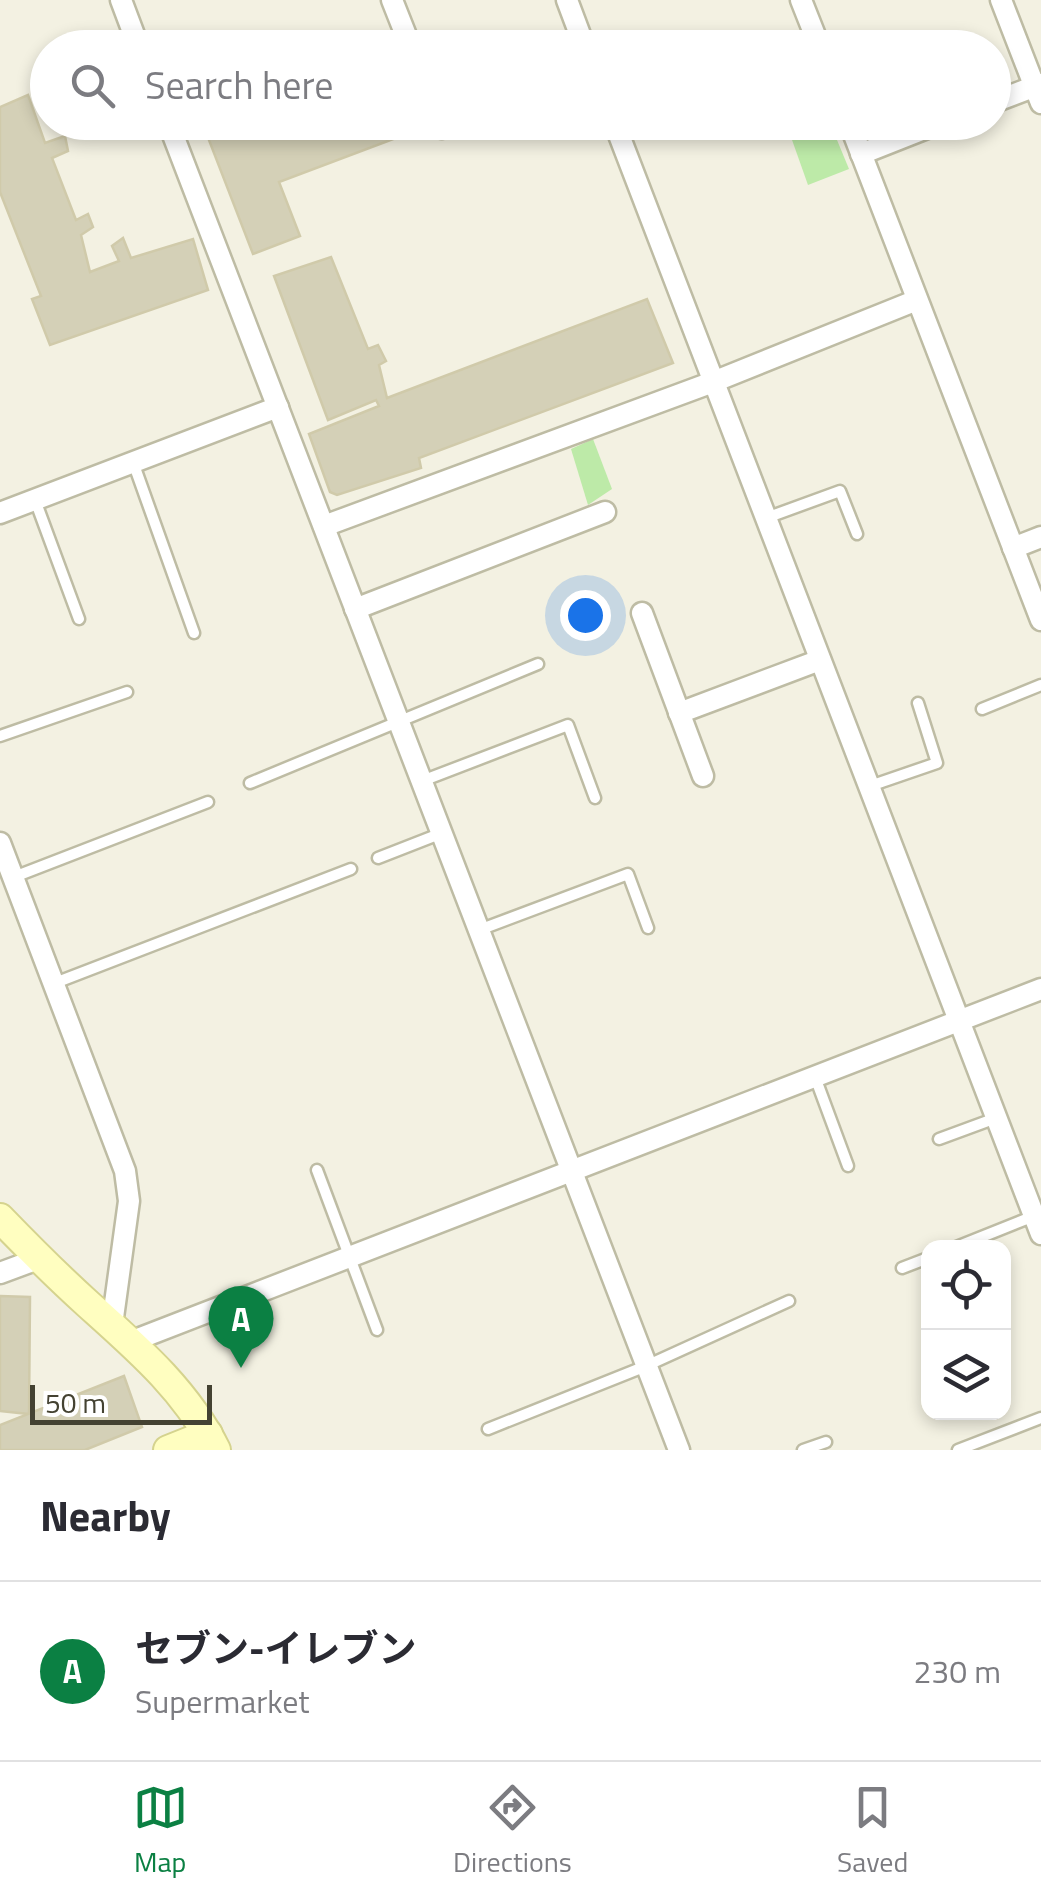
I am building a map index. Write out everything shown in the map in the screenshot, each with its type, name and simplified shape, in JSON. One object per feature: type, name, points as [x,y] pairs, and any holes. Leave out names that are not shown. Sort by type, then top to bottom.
[{"type":"street","points":[[121,0],[132,30]]},
{"type":"street","points":[[392,0],[403,30]]},
{"type":"street","points":[[566,0],[578,30]]},
{"type":"street","points":[[801,0],[813,30]]},
{"type":"street","points":[[1001,0],[1039,91],[1011,98]]},
{"type":"street","points":[[175,140],[679,1450]]},
{"type":"street","points":[[621,140],[1037,1225]]},
{"type":"street","points":[[855,140],[1041,620]]},
{"type":"street","points":[[861,154],[896,140]]},
{"type":"street","points":[[324,526],[713,382],[917,300]]},
{"type":"street","points":[[0,513],[278,407]]},
{"type":"street","points":[[356,609],[605,512]]},
{"type":"street","points":[[1013,548],[1041,537]]},
{"type":"street","points":[[642,613],[703,776]]},
{"type":"street","points":[[679,713],[820,660]]},
{"type":"street","points":[[0,843],[125,1171],[130,1200],[121,1333]]},
{"type":"street","points":[[121,1333],[349,1257],[1041,989]]},
{"type":"street","points":[[0,1218],[38,1259],[172,1382],[212,1442],[168,1450]]},
{"type":"street","points":[[0,1272],[38,1259]]},
{"type":"lane","points":[[133,462],[194,633]]},
{"type":"lane","points":[[766,518],[840,491],[856,534]]},
{"type":"lane","points":[[35,500],[79,620]]},
{"type":"lane","points":[[250,782],[538,664]]},
{"type":"lane","points":[[982,709],[1041,685]]},
{"type":"lane","points":[[0,736],[128,692]]},
{"type":"lane","points":[[869,786],[937,764],[918,703]]},
{"type":"lane","points":[[422,781],[568,725],[596,798]]},
{"type":"lane","points":[[14,877],[208,802]]},
{"type":"lane","points":[[378,858],[442,833]]},
{"type":"lane","points":[[54,983],[351,869]]},
{"type":"lane","points":[[479,930],[628,874],[648,928]]},
{"type":"lane","points":[[814,1077],[848,1166]]},
{"type":"lane","points":[[939,1139],[996,1118]]},
{"type":"lane","points":[[317,1170],[377,1330]]},
{"type":"lane","points":[[983,1240],[1037,1225]]},
{"type":"lane","points":[[902,1268],[921,1261]]},
{"type":"lane","points":[[488,1429],[646,1366],[789,1301]]},
{"type":"lane","points":[[958,1450],[1041,1418]]},
{"type":"lane","points":[[803,1450],[826,1442]]},
{"type":"green space","points":[[792,140],[837,140],[849,169],[808,185]]},
{"type":"green space","points":[[593,439],[612,489],[588,505],[571,449]]},
{"type":"building","points":[[28,95],[30,140],[66,140],[68,151],[52,158],[76,220],[88,214],[93,227],[81,235],[90,272],[119,261],[112,246],[123,238],[131,258],[193,239],[208,290],[50,345],[32,299],[41,296],[0,192],[0,107]]},
{"type":"building","points":[[209,140],[391,140],[279,182],[300,236],[253,254]]},
{"type":"building","points":[[331,257],[368,349],[378,345],[386,361],[379,365],[387,398],[647,299],[673,363],[419,458],[421,468],[337,495],[330,492],[309,434],[379,406],[376,400],[328,420],[274,276]]},
{"type":"building","points":[[0,1296],[30,1297],[29,1414],[0,1411]]},
{"type":"building","points":[[124,1376],[142,1427],[85,1450],[0,1450],[0,1425]]},
{"type":"place","name":"セブン-イレブン","points":[[241,1368]]}]
